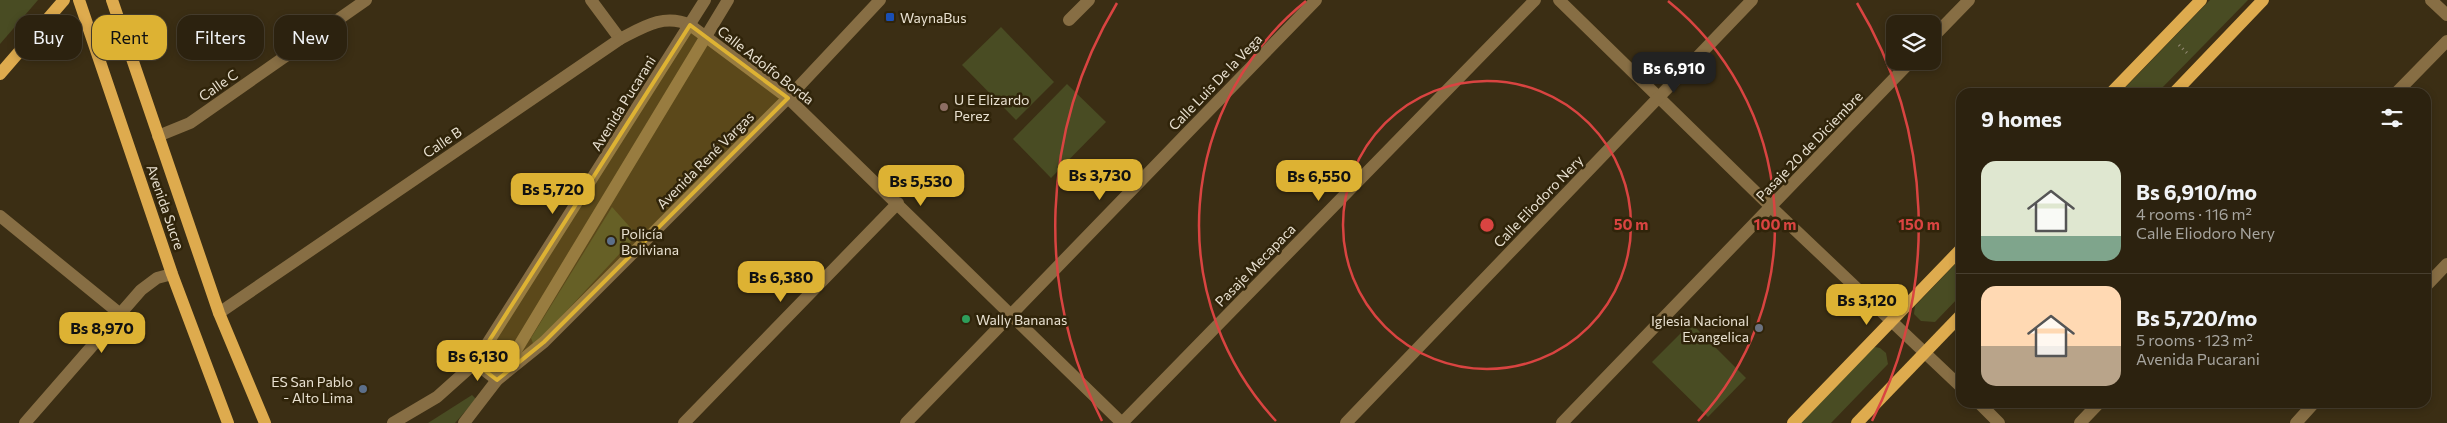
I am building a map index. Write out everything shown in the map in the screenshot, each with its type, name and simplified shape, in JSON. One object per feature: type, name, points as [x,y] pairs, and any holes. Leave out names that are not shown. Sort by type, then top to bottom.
[{"type":"main road","points":[[0,74],[64,0]]},
{"type":"main road","name":"Avenida Sucre","points":[[79,0],[172,274],[228,423]]},
{"type":"main road","name":"Avenida Sucre","points":[[112,0],[218,313],[265,423]]},
{"type":"main road","points":[[2116,88],[2201,0]]},
{"type":"main road","points":[[2179,88],[2264,0]]},
{"type":"main road","points":[[1793,423],[1956,254]]},
{"type":"main road","points":[[1857,423],[1956,320]]},
{"type":"street","name":"Calle C","points":[[158,136],[190,123],[366,0]]},
{"type":"street","points":[[591,0],[620,39]]},
{"type":"street","name":"Avenida Pucarani","points":[[393,423],[437,397],[475,363],[705,0]]},
{"type":"street","points":[[475,363],[497,380],[728,0]]},
{"type":"street","name":"Avenida René Vargas","points":[[464,423],[497,380],[544,342],[788,98],[880,0]]},
{"type":"street","points":[[1069,20],[1089,0]]},
{"type":"street","name":"Calle Luis De la Vega","points":[[906,423],[1011,312],[1316,0]]},
{"type":"street","name":"Pasaje Mecapaca","points":[[1122,423],[1535,0]]},
{"type":"street","points":[[1559,0],[1771,207],[1956,382]]},
{"type":"street","name":"Calle Eliodoro Nery","points":[[1346,423],[1752,0]]},
{"type":"street","points":[[1941,29],[1969,0]]},
{"type":"street","points":[[2432,0],[2447,15]]},
{"type":"street","name":"Calle B","points":[[218,313],[620,39],[648,25],[666,19],[679,20],[690,25]]},
{"type":"street","name":"Calle Adolfo Borda","points":[[690,25],[788,98],[1011,312],[1122,423]]},
{"type":"street","points":[[2402,88],[2447,41]]},
{"type":"street","name":"Pasaje 20 de Diciembre","points":[[1562,423],[1902,70]]},
{"type":"street","points":[[684,423],[898,203]]},
{"type":"street","points":[[0,216],[119,313]]},
{"type":"street","points":[[2431,281],[2447,264]]},
{"type":"street","points":[[26,423],[119,313],[141,290],[158,278],[172,274]]},
{"type":"street","points":[[1984,408],[1999,423]]},
{"type":"street","points":[[2080,423],[2094,408]]},
{"type":"street","points":[[2296,423],[2310,408]]},
{"type":"path","points":[[2168,34],[2201,65]]},
{"type":"highlighted area","points":[[690,25],[788,98],[544,342],[497,380],[475,363]]},
{"type":"green space","points":[[0,0],[38,0],[25,15],[15,15],[15,27],[0,44]]},
{"type":"green space","points":[[2210,0],[2248,0],[2162,88],[2125,88]]},
{"type":"green space","points":[[1001,27],[1054,82],[1016,120],[962,65]]},
{"type":"green space","points":[[1067,84],[1106,122],[1051,178],[1013,139]]},
{"type":"green space","points":[[612,207],[637,235],[534,346],[531,338]]},
{"type":"green space","points":[[1956,263],[1956,300],[1935,322],[1921,321],[1914,314],[1915,306]]},
{"type":"green space","points":[[1691,323],[1746,378],[1708,417],[1652,362]]},
{"type":"green space","points":[[1875,347],[1880,348],[1886,353],[1888,364],[1831,423],[1798,423],[1868,351]]},
{"type":"green space","points":[[472,395],[476,399],[455,423],[428,423]]},
{"type":"place","name":"WaynaBus","points":[[890,17]]},
{"type":"place","name":"U E Elizardo Perez","points":[[944,107]]},
{"type":"place","name":"Policía Boliviana","points":[[611,241]]},
{"type":"place","name":"Wally Bananas","points":[[966,319]]},
{"type":"place","name":"Iglesia Nacional Evangelica","points":[[1759,328]]},
{"type":"place","name":"ES San Pablo - Alto Lima","points":[[363,389]]}]
